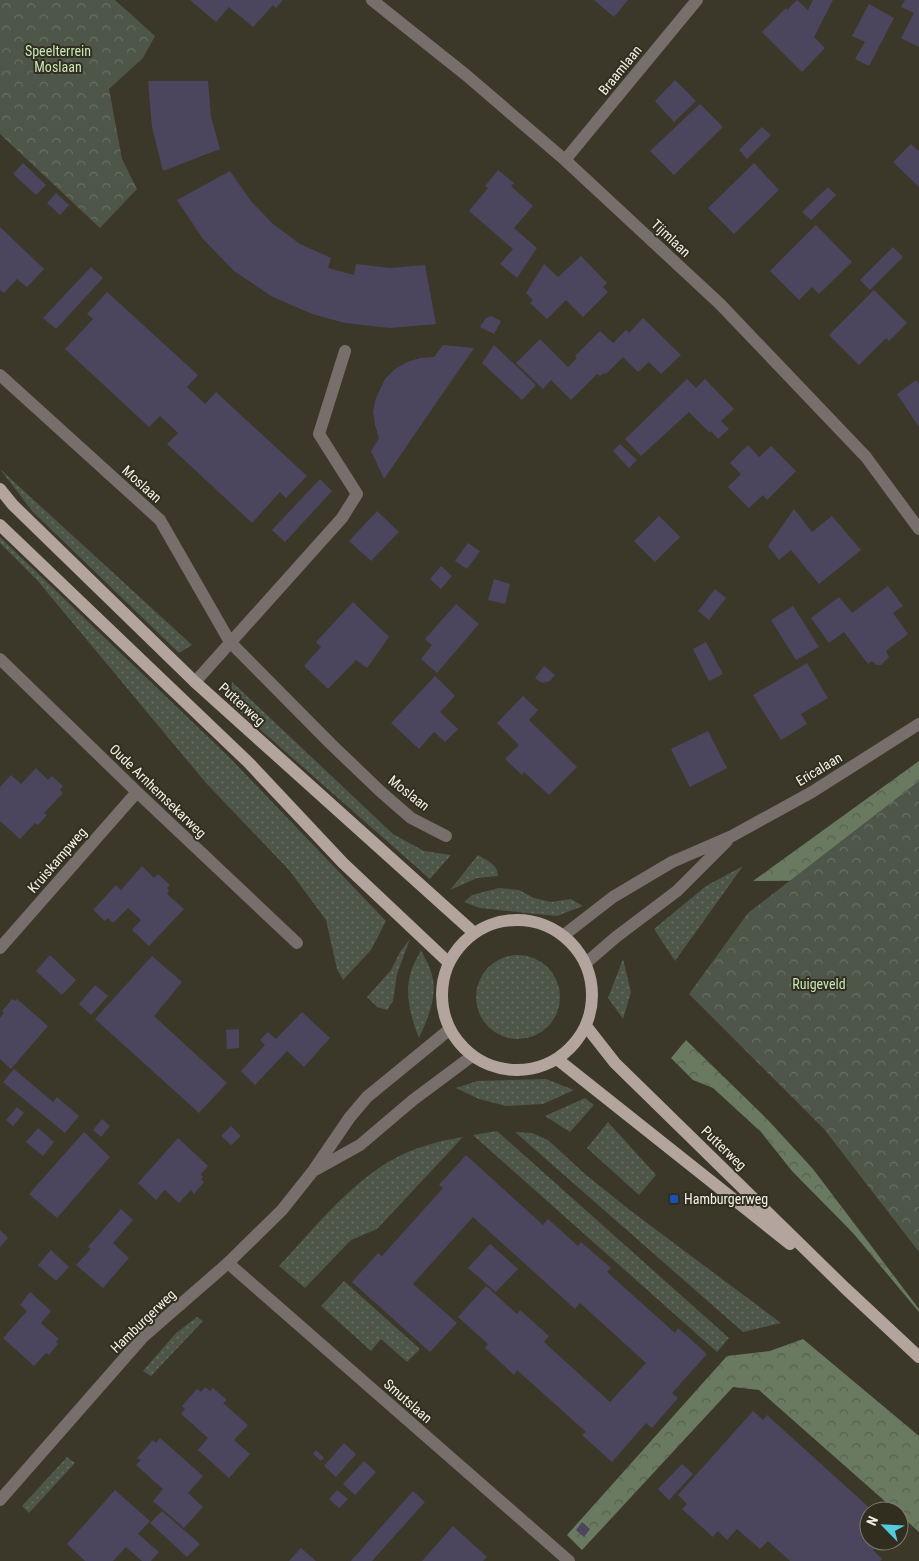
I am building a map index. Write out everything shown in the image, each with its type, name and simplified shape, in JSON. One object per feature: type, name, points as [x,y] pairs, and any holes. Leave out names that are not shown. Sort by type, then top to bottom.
[{"type":"main road","name":"Putterweg","points":[[0,489],[13,505],[195,682],[473,932]]},
{"type":"main road","points":[[0,525],[235,749],[343,863],[448,962]]},
{"type":"main road","points":[[508,919],[526,919],[544,924],[564,935],[586,963],[592,984],[592,1006],[586,1026],[574,1045],[557,1059],[537,1068],[515,1071],[494,1067],[472,1056],[457,1040],[450,1029],[441,1004],[442,983],[448,962],[458,946],[473,932],[490,924],[508,919]]},
{"type":"main road","name":"Putterweg","points":[[586,1026],[615,1063],[845,1288],[919,1357]]},
{"type":"main road","name":"Putterweg","points":[[557,1059],[845,1288]]},
{"type":"street","name":"Tijmlaan","points":[[372,0],[466,75],[565,160],[720,304],[866,456],[919,529]]},
{"type":"street","name":"Braamlaan","points":[[565,160],[697,0]]},
{"type":"street","points":[[195,682],[342,518],[357,494],[319,434],[345,351]]},
{"type":"street","name":"Moslaan","points":[[0,375],[160,520],[230,642],[380,791],[411,818],[446,836]]},
{"type":"street","name":"Oude Arnhemsekarweg","points":[[0,659],[297,943]]},
{"type":"street","name":"Ericalaan","points":[[564,935],[613,897],[672,862],[732,836],[812,792],[919,724]]},
{"type":"street","name":"Kruiskampweg","points":[[0,948],[137,792]]},
{"type":"street","name":"Ericalaan","points":[[586,963],[616,937],[678,890],[732,836]]},
{"type":"street","name":"Hamburgerweg","points":[[0,1500],[144,1337],[228,1263],[282,1210],[313,1171],[350,1117],[367,1096],[450,1029]]},
{"type":"street","name":"Hamburgerweg","points":[[313,1171],[360,1145],[413,1100],[472,1056]]},
{"type":"street","name":"Smutslaan","points":[[228,1263],[562,1559]]},
{"type":"green space","name":"Speelterrein Moslaan","points":[[0,0],[115,0],[155,36],[143,58],[109,89],[122,159],[137,189],[100,228],[0,134]]},
{"type":"green space","points":[[0,469],[192,645],[179,653],[32,511]]},
{"type":"green space","points":[[0,537],[230,758],[386,921],[371,950],[343,980],[337,969],[326,920],[289,870],[206,783],[37,580],[0,543]]},
{"type":"green space","points":[[232,682],[393,834],[424,851],[451,855],[430,879],[230,703]]},
{"type":"green space","points":[[919,761],[919,878],[753,881]]},
{"type":"green space","name":"Ruigeveld","points":[[919,781],[919,1252],[824,1129],[689,994],[748,913]]},
{"type":"green space","points":[[478,855],[496,868],[498,876],[477,878],[450,890]]},
{"type":"green space","points":[[743,866],[675,961],[654,929],[706,886]]},
{"type":"green space","points":[[499,888],[519,890],[534,898],[551,902],[571,899],[583,906],[557,916],[480,908],[464,902],[472,895]]},
{"type":"green space","points":[[410,939],[397,974],[393,1001],[387,1010],[377,1007],[367,997],[391,970],[400,952]]},
{"type":"green space","points":[[421,950],[430,969],[434,989],[429,1014],[419,1038],[411,1014],[408,988],[412,969]]},
{"type":"green space","points":[[518,955],[534,958],[548,967],[557,981],[560,997],[557,1013],[548,1027],[534,1036],[518,1039],[502,1036],[488,1027],[479,1013],[476,997],[479,981],[488,967],[502,958]]},
{"type":"green space","points":[[623,959],[631,992],[623,1019],[608,998]]},
{"type":"green space","points":[[686,1040],[768,1120],[813,1169],[919,1309],[919,1312],[853,1233],[792,1171],[761,1132],[713,1088],[693,1080],[671,1058]]},
{"type":"green space","points":[[546,1079],[574,1090],[543,1104],[506,1106],[479,1099],[456,1088],[477,1081]]},
{"type":"green space","points":[[585,1098],[594,1105],[570,1132],[545,1116]]},
{"type":"green space","points":[[608,1122],[656,1175],[639,1195],[587,1148]]},
{"type":"green space","points":[[497,1131],[729,1338],[717,1352],[473,1135]]},
{"type":"green space","points":[[515,1132],[532,1133],[548,1140],[585,1174],[631,1211],[781,1323],[743,1332]]},
{"type":"green space","points":[[463,1137],[377,1229],[351,1240],[305,1288],[279,1266],[331,1209],[374,1171],[398,1156],[416,1149]]},
{"type":"green space","points":[[344,1281],[420,1349],[407,1362],[381,1339],[371,1351],[321,1306]]},
{"type":"green space","points":[[197,1317],[203,1321],[151,1376],[143,1371],[176,1333]]},
{"type":"green space","points":[[803,1339],[919,1436],[919,1532],[909,1523],[909,1501],[885,1501],[759,1390],[733,1387],[582,1550],[567,1535],[727,1356],[770,1351]]},
{"type":"green space","points":[[67,1457],[75,1463],[29,1513],[22,1506]]},
{"type":"building","points":[[190,0],[283,0],[276,8],[273,5],[253,27],[229,7],[216,22]]},
{"type":"building","points":[[594,0],[628,0],[614,17]]},
{"type":"building","points":[[797,0],[808,10],[813,0],[833,0],[814,37],[825,48],[802,72],[762,32],[786,8],[787,10]]},
{"type":"building","points":[[905,0],[919,0],[919,47],[901,38],[914,13],[901,7]]},
{"type":"building","points":[[869,4],[894,18],[869,66],[855,59],[865,42],[852,36]]},
{"type":"building","points":[[675,80],[696,101],[674,122],[655,101]]},
{"type":"building","points":[[148,81],[208,81],[211,117],[220,149],[163,171],[152,127]]},
{"type":"building","points":[[700,104],[723,127],[674,175],[650,151]]},
{"type":"building","points":[[762,127],[771,135],[747,159],[739,150]]},
{"type":"building","points":[[911,144],[919,151],[919,187],[893,162]]},
{"type":"building","points":[[23,163],[46,185],[36,195],[13,174]]},
{"type":"building","points":[[754,163],[779,190],[734,234],[708,208]]},
{"type":"building","points":[[498,170],[514,183],[511,186],[533,206],[514,228],[537,248],[517,278],[500,264],[513,249],[469,211],[488,188],[485,186]]},
{"type":"building","points":[[230,171],[250,200],[273,224],[300,244],[331,258],[328,268],[354,275],[356,264],[390,268],[425,265],[436,324],[390,328],[345,323],[312,314],[271,296],[234,271],[203,239],[177,200]]},
{"type":"building","points":[[828,187],[836,195],[811,220],[802,212]]},
{"type":"building","points":[[56,193],[69,205],[60,215],[47,203]]},
{"type":"building","points":[[816,225],[852,262],[819,294],[812,287],[799,300],[770,271]]},
{"type":"building","points":[[0,227],[44,269],[27,287],[17,279],[4,293],[0,290]]},
{"type":"building","points":[[893,247],[903,257],[870,290],[860,280]]},
{"type":"building","points":[[581,256],[607,283],[603,287],[608,292],[583,317],[566,300],[547,319],[530,303],[533,300],[526,293],[544,264],[558,277]]},
{"type":"building","points":[[91,267],[103,278],[56,329],[43,318]]},
{"type":"building","points":[[874,290],[907,323],[889,341],[886,338],[859,365],[829,335]]},
{"type":"building","points":[[107,292],[198,375],[187,387],[205,404],[216,392],[307,476],[286,498],[280,492],[252,523],[167,444],[178,433],[160,416],[149,427],[65,349],[93,319],[87,314]]},
{"type":"building","points":[[491,316],[501,321],[494,334],[480,327],[486,318]]},
{"type":"building","points":[[643,318],[681,355],[661,374],[649,362],[638,372],[623,357],[606,374],[604,373],[600,376],[597,374],[571,400],[551,380],[543,389],[516,363],[540,339],[568,367],[577,358],[575,356],[600,331],[613,343],[626,330],[629,333]]},
{"type":"building","points":[[443,345],[474,348],[384,479],[371,451],[379,438],[373,411],[376,398],[385,379],[395,369],[407,362],[420,358],[434,357]]},
{"type":"building","points":[[494,345],[536,385],[522,400],[482,363]]},
{"type":"building","points":[[687,379],[696,388],[705,379],[734,409],[721,421],[729,429],[718,439],[689,412],[641,456],[625,439]]},
{"type":"building","points":[[916,380],[919,384],[919,427],[897,394]]},
{"type":"building","points":[[620,444],[637,460],[629,468],[613,451]]},
{"type":"building","points":[[748,445],[759,457],[771,446],[796,471],[767,500],[763,495],[749,508],[728,487],[741,474],[730,463]]},
{"type":"building","points":[[320,479],[332,491],[285,542],[272,530]]},
{"type":"building","points":[[794,509],[812,532],[832,516],[861,550],[819,584],[791,550],[779,560],[768,546]]},
{"type":"building","points":[[377,511],[399,532],[371,561],[349,541]]},
{"type":"building","points":[[659,516],[680,537],[655,562],[634,541]]},
{"type":"building","points":[[468,543],[480,551],[467,569],[455,561]]},
{"type":"building","points":[[441,566],[452,576],[441,589],[430,579]]},
{"type":"building","points":[[494,579],[510,584],[505,604],[488,600]]},
{"type":"building","points":[[888,586],[903,606],[893,613],[908,634],[886,651],[889,657],[881,665],[877,665],[872,661],[868,664],[844,632],[829,643],[811,618],[839,597],[852,613]]},
{"type":"building","points":[[715,589],[726,598],[709,620],[698,611]]},
{"type":"building","points":[[353,602],[389,637],[367,668],[356,660],[328,689],[304,666],[321,647],[316,642]]},
{"type":"building","points":[[456,604],[479,624],[437,673],[421,659],[432,645],[425,639]]},
{"type":"building","points":[[793,606],[819,647],[796,660],[771,620]]},
{"type":"building","points":[[706,642],[723,674],[709,681],[693,649]]},
{"type":"building","points":[[807,663],[828,698],[801,714],[807,724],[781,740],[753,695]]},
{"type":"building","points":[[544,666],[555,675],[550,681],[542,683],[535,678]]},
{"type":"building","points":[[435,676],[455,696],[440,712],[458,729],[445,742],[434,732],[419,749],[391,723]]},
{"type":"building","points":[[523,696],[538,710],[529,720],[577,767],[549,795],[524,772],[522,775],[505,759],[519,745],[497,723]]},
{"type":"building","points":[[708,731],[727,768],[690,787],[671,749]]},
{"type":"building","points":[[36,768],[48,780],[52,776],[63,786],[60,790],[63,793],[44,813],[47,815],[38,825],[35,823],[20,839],[0,821],[0,787],[11,775],[21,784]]},
{"type":"building","points":[[142,866],[154,878],[158,874],[170,885],[167,888],[169,891],[167,894],[184,909],[149,946],[132,930],[141,920],[128,908],[113,923],[108,918],[105,921],[93,910],[116,885],[121,890]]},
{"type":"building","points":[[50,955],[76,980],[62,995],[36,971]]},
{"type":"building","points":[[152,956],[182,982],[154,1016],[227,1083],[199,1113],[95,1019]]},
{"type":"building","points":[[95,985],[108,996],[91,1015],[79,1004]]},
{"type":"building","points":[[12,999],[15,1001],[17,999],[48,1026],[11,1069],[0,1059],[0,1018],[4,1013],[2,1011]]},
{"type":"building","points":[[302,1012],[330,1038],[304,1067],[287,1051],[255,1085],[241,1071],[265,1045],[260,1040],[268,1032],[276,1039]]},
{"type":"building","points":[[239,1029],[239,1048],[227,1049],[226,1030]]},
{"type":"building","points":[[14,1069],[53,1102],[57,1097],[79,1116],[65,1133],[3,1082]]},
{"type":"building","points":[[17,1107],[24,1113],[13,1126],[6,1120]]},
{"type":"building","points":[[102,1119],[110,1126],[101,1137],[93,1130]]},
{"type":"building","points":[[231,1126],[241,1136],[231,1145],[221,1136]]},
{"type":"building","points":[[38,1128],[54,1142],[43,1156],[26,1142]]},
{"type":"building","points":[[84,1132],[110,1157],[57,1218],[29,1194]]},
{"type":"building","points":[[178,1138],[208,1166],[201,1174],[203,1177],[201,1179],[204,1182],[194,1194],[191,1190],[179,1203],[165,1190],[156,1200],[138,1183]]},
{"type":"building","points":[[466,1155],[543,1225],[548,1219],[578,1246],[581,1242],[611,1268],[607,1272],[675,1333],[678,1328],[707,1354],[672,1393],[678,1398],[652,1428],[646,1423],[612,1462],[582,1435],[586,1432],[517,1370],[514,1375],[485,1348],[488,1344],[458,1317],[486,1286],[517,1314],[520,1310],[549,1336],[544,1342],[610,1402],[646,1363],[580,1303],[575,1309],[473,1217],[413,1284],[457,1323],[430,1352],[352,1282],[378,1253],[382,1256],[443,1188],[439,1185]]},
{"type":"building","points":[[121,1209],[133,1220],[113,1243],[129,1258],[103,1288],[76,1265],[91,1249],[88,1247]]},
{"type":"building","points":[[0,1230],[8,1238],[0,1247]]},
{"type":"building","points":[[490,1244],[518,1269],[496,1292],[468,1268]]},
{"type":"building","points":[[51,1250],[69,1267],[56,1281],[38,1265]]},
{"type":"building","points":[[30,1292],[51,1311],[41,1323],[59,1339],[56,1342],[58,1344],[49,1355],[46,1353],[34,1366],[3,1338],[27,1311],[20,1305]]},
{"type":"building","points":[[205,1387],[210,1391],[213,1388],[227,1400],[223,1403],[248,1425],[234,1440],[250,1454],[229,1478],[198,1450],[208,1438],[181,1414],[185,1409],[182,1406],[197,1389],[201,1392]]},
{"type":"building","points":[[753,1411],[763,1420],[767,1415],[862,1501],[859,1501],[859,1551],[874,1551],[882,1559],[880,1561],[790,1561],[768,1541],[760,1549],[737,1529],[727,1540],[718,1531],[713,1537],[682,1509],[687,1504],[678,1495]]},
{"type":"building","points":[[160,1438],[203,1476],[188,1493],[203,1507],[184,1528],[153,1501],[163,1489],[136,1465],[141,1460],[137,1458],[153,1440],[156,1443]]},
{"type":"building","points":[[344,1443],[356,1454],[336,1477],[324,1466]]},
{"type":"building","points":[[316,1450],[324,1458],[321,1461],[313,1454]]},
{"type":"building","points":[[364,1461],[376,1472],[355,1495],[343,1484]]},
{"type":"building","points":[[682,1464],[693,1474],[669,1500],[658,1489]]},
{"type":"building","points":[[115,1490],[150,1521],[138,1534],[159,1552],[151,1561],[142,1561],[126,1547],[113,1561],[85,1561],[67,1544]]},
{"type":"building","points":[[337,1490],[348,1499],[339,1508],[329,1499]]},
{"type":"building","points":[[413,1491],[425,1502],[372,1561],[351,1561]]},
{"type":"building","points":[[162,1511],[200,1544],[187,1557],[150,1523]]},
{"type":"building","points":[[582,1522],[590,1529],[584,1537],[576,1530]]},
{"type":"building","points":[[453,1526],[487,1557],[483,1561],[422,1561]]},
{"type":"building","points":[[301,1548],[316,1561],[289,1561]]},
{"type":"place","name":"Hamburgerweg","points":[[674,1199]]}]
